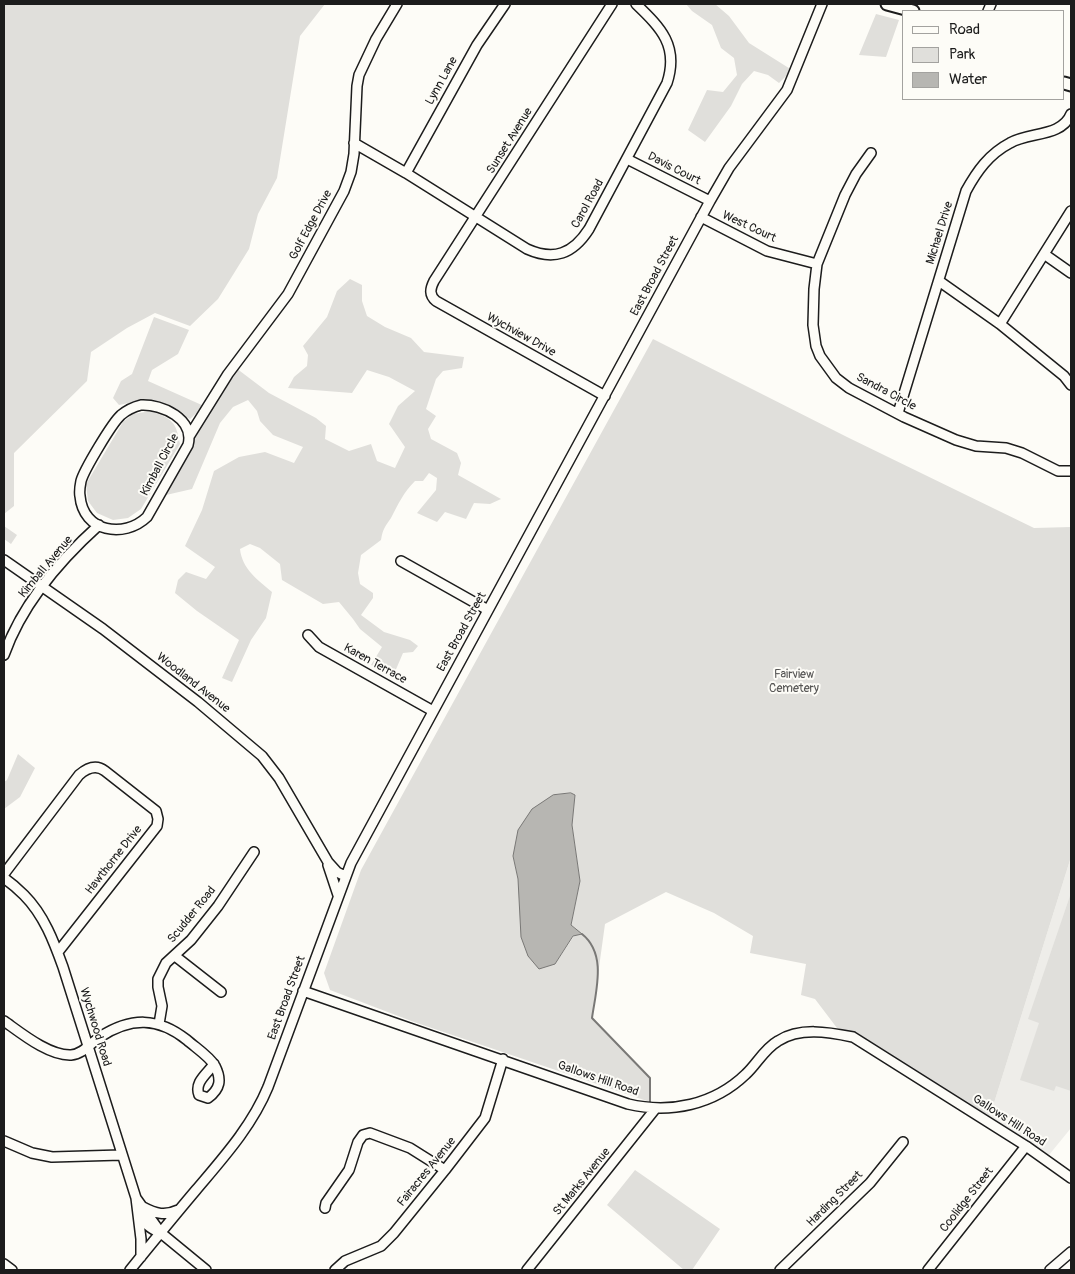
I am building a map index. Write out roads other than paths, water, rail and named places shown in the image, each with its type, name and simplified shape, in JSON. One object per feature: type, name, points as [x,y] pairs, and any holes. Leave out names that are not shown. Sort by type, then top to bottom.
[{"type":"main road","points":[[887,4],[909,10]]},
{"type":"street","name":"Golf Edge Drive","points":[[190,435],[228,374],[288,294],[344,190],[351,172],[356,86],[359,75],[364,62],[397,4]]},
{"type":"street","name":"Lynn Lane","points":[[406,173],[477,45],[505,4]]},
{"type":"street","name":"Sunset Avenue","points":[[430,291],[434,281],[612,4]]},
{"type":"street","name":"Carol Road","points":[[354,143],[535,253],[544,255],[562,253],[571,249],[582,241],[667,83],[672,61],[670,45],[658,27],[636,4]]},
{"type":"street","name":"East Broad Street","points":[[130,1270],[222,1160],[258,1109],[268,1087],[345,876],[710,201],[729,168],[787,90],[822,4]]},
{"type":"street","name":"Michael Drive","points":[[898,413],[966,191],[976,173],[986,160],[1011,142],[1054,130],[1069,119],[1071,114]]},
{"type":"street","name":"Sandra Circle","points":[[871,153],[856,174],[845,195],[817,264],[813,325],[816,346],[820,356],[836,378],[849,388],[956,440],[976,446],[1006,448],[1022,453],[1058,471],[1071,471]]},
{"type":"street","name":"Davis Court","points":[[627,158],[710,201]]},
{"type":"street","points":[[1000,324],[1071,211]]},
{"type":"street","name":"West Court","points":[[701,218],[767,251],[817,264]]},
{"type":"street","points":[[1044,254],[1071,273]]},
{"type":"street","points":[[939,281],[1000,324],[1064,376],[1071,385]]},
{"type":"street","name":"Wychview Drive","points":[[430,291],[436,301],[605,396]]},
{"type":"street","name":"Kimball Circle","points":[[141,405],[162,407],[183,422],[190,435],[186,450],[147,517],[127,529],[115,530],[99,526],[83,509],[80,497],[81,482],[114,424],[122,414],[141,405]]},
{"type":"street","name":"Kimball Avenue","points":[[4,655],[13,631],[42,587],[67,557],[99,526]]},
{"type":"street","name":"Woodland Avenue","points":[[4,560],[103,629],[198,702],[262,756],[279,778],[328,862],[337,872],[345,876]]},
{"type":"street","points":[[401,561],[488,610]]},
{"type":"street","name":"Karen Terrace","points":[[308,635],[319,647],[433,711]]},
{"type":"street","name":"Hawthorne Drive","points":[[4,874],[79,775],[90,768],[101,768],[156,811],[158,815],[157,826],[58,952]]},
{"type":"street","name":"Scudder Road","points":[[160,1024],[162,1006],[158,978],[166,963],[191,940],[218,906],[254,852]]},
{"type":"street","name":"Woodland Avenue","points":[[328,862],[338,895]]},
{"type":"street","name":"Wychwood Road","points":[[4,878],[25,896],[37,912],[58,952],[139,1207],[141,1257]]},
{"type":"street","points":[[175,956],[221,992]]},
{"type":"street","name":"Gallows Hill Road","points":[[303,991],[628,1104],[656,1108],[691,1105],[716,1096],[742,1078],[769,1047],[778,1040],[799,1033],[833,1032],[853,1037],[1026,1146],[1071,1178]]},
{"type":"street","points":[[4,1021],[46,1048],[69,1055],[77,1054],[117,1028],[132,1023],[160,1024],[167,1026],[182,1036],[214,1064]]},
{"type":"street","name":"Fairacres Avenue","points":[[335,1270],[345,1261],[380,1246],[394,1233],[445,1170],[485,1118],[503,1060]]},
{"type":"street","name":"St Marks Avenue","points":[[528,1270],[656,1108]]},
{"type":"street","points":[[325,1208],[326,1203],[349,1170],[358,1142],[363,1135],[370,1133],[410,1148],[445,1170]]},
{"type":"street","points":[[4,1141],[32,1154],[52,1157],[121,1155]]},
{"type":"street","name":"Harding Street","points":[[780,1270],[870,1183],[903,1142]]},
{"type":"street","name":"Coolidge Street","points":[[928,1270],[1026,1146]]},
{"type":"street","points":[[139,1207],[159,1214],[171,1213],[180,1208]]},
{"type":"street","name":"Wychwood Road","points":[[139,1207],[161,1232],[206,1270]]},
{"type":"street","points":[[1050,1270],[1071,1252]]},
{"type":"street","points":[[4,1264],[12,1270]]},
{"type":"water","points":[[571,793],[575,795],[572,825],[580,881],[571,925],[582,934],[573,936],[555,964],[539,969],[528,956],[521,937],[518,879],[513,856],[518,830],[532,809],[553,795]]},
{"type":"waterway","points":[[582,934],[590,942],[597,962],[598,973],[592,1018],[650,1078],[650,1102]]},
{"type":"park label","name":"Fairview Cemetery","points":[[794,682]]}]
